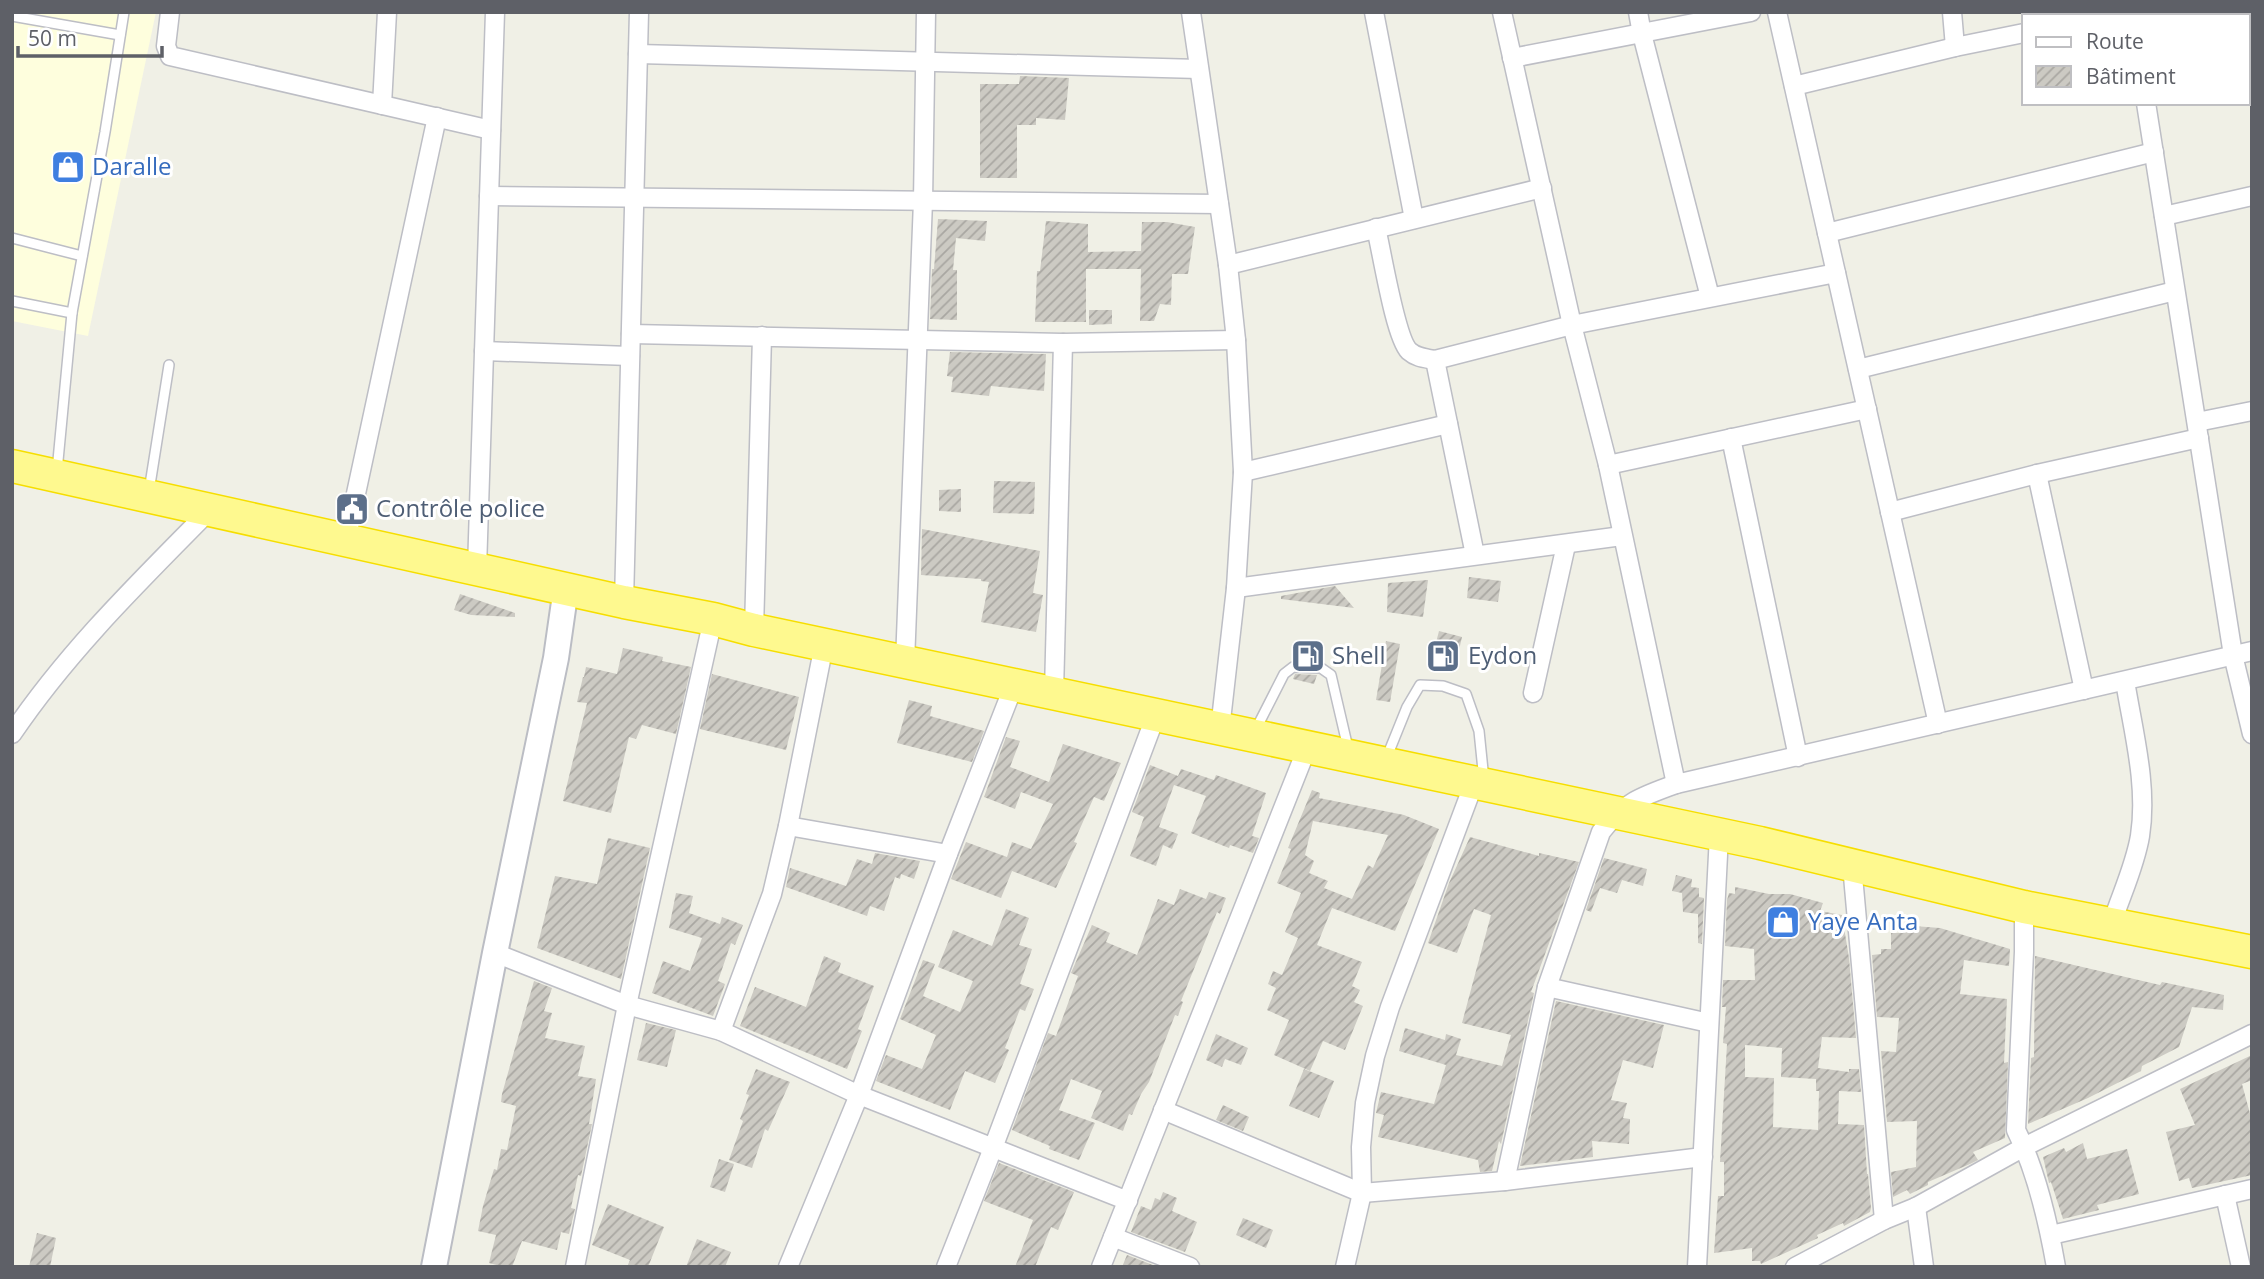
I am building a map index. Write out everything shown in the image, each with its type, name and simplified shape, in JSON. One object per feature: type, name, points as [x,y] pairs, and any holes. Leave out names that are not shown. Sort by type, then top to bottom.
[{"type":"highway","points":[[12,466],[624,602],[1719,835],[2024,907],[2252,952]]},
{"type":"main road","points":[[434,1267],[556,658],[566,589]]},
{"type":"street","points":[[170,12],[166,46],[170,56],[491,130]]},
{"type":"street","points":[[383,104],[387,12]]},
{"type":"street","points":[[477,569],[495,12]]},
{"type":"street","points":[[624,602],[639,12]]},
{"type":"street","points":[[905,662],[923,201],[926,12]]},
{"type":"street","points":[[1191,12],[1228,265],[1236,340],[1243,472],[1236,588],[1220,729]]},
{"type":"street","points":[[1374,12],[1414,219]]},
{"type":"street","points":[[1502,12],[1572,326],[1608,465],[1676,784]]},
{"type":"street","points":[[1638,12],[1710,297]]},
{"type":"street","points":[[1512,58],[1751,12]]},
{"type":"street","points":[[1777,12],[1938,724]]},
{"type":"street","points":[[1952,12],[1955,47]]},
{"type":"street","points":[[1794,86],[2022,33]]},
{"type":"street","points":[[638,54],[1199,69]]},
{"type":"street","points":[[2146,105],[2233,655],[2252,734]]},
{"type":"street","points":[[346,540],[437,117]]},
{"type":"street","points":[[1827,233],[2154,152]]},
{"type":"street","points":[[1228,265],[1542,188]]},
{"type":"street","points":[[489,196],[1219,204]]},
{"type":"street","points":[[2164,216],[2252,196]]},
{"type":"street","points":[[1376,228],[1399,333],[1407,349],[1420,358],[1435,360],[1572,326],[1836,273]]},
{"type":"street","points":[[1858,369],[2175,291]]},
{"type":"street","points":[[631,334],[1063,343],[1236,340]]},
{"type":"street","points":[[754,630],[762,336]]},
{"type":"street","points":[[1054,692],[1063,343]]},
{"type":"street","points":[[484,351],[630,356]]},
{"type":"street","points":[[1435,360],[1475,555]]},
{"type":"street","points":[[1608,465],[1867,409]]},
{"type":"street","points":[[1890,512],[2198,430],[2252,411]]},
{"type":"street","points":[[1243,472],[1448,424]]},
{"type":"street","points":[[1731,438],[1798,757]]},
{"type":"street","points":[[2037,474],[2084,690]]},
{"type":"street","points":[[12,734],[64,665],[110,611],[210,510]]},
{"type":"street","points":[[1236,588],[1622,536]]},
{"type":"street","points":[[1533,694],[1566,545]]},
{"type":"street","points":[[575,1267],[627,1004],[713,619]]},
{"type":"street","points":[[721,1031],[765,916],[788,826],[824,645]]},
{"type":"street","points":[[1505,1181],[1547,987],[1601,832],[1615,813],[1646,794],[1676,784],[2252,651]]},
{"type":"street","points":[[2112,923],[2133,862],[2142,816],[2140,773],[2125,681]]},
{"type":"street","points":[[788,1267],[859,1095],[1014,685]]},
{"type":"street","points":[[946,1267],[1156,715]]},
{"type":"street","points":[[1101,1267],[1307,748]]},
{"type":"street","points":[[1345,1267],[1362,1193],[1361,1147],[1365,1103],[1375,1056],[1390,1007],[1480,784]]},
{"type":"street","points":[[788,826],[948,854]]},
{"type":"street","points":[[1697,1267],[1719,835]]},
{"type":"street","points":[[1852,865],[1885,1220]]},
{"type":"street","points":[[2024,907],[2016,1130],[2024,1147],[2050,1236],[2056,1267]]},
{"type":"street","points":[[495,953],[627,1004],[721,1031],[859,1095],[1128,1201]]},
{"type":"street","points":[[1547,987],[1709,1023]]},
{"type":"street","points":[[1795,1267],[1885,1220],[1916,1207],[2024,1147],[2252,1034]]},
{"type":"street","points":[[1163,1110],[1362,1193],[1505,1181],[1703,1157]]},
{"type":"street","points":[[2050,1236],[2252,1189]]},
{"type":"street","points":[[2225,1195],[2241,1267]]},
{"type":"street","points":[[1916,1207],[1924,1267]]},
{"type":"street","points":[[1113,1237],[1190,1267]]},
{"type":"lane","points":[[57,476],[72,313],[124,12]]},
{"type":"lane","points":[[12,16],[120,35]]},
{"type":"lane","points":[[12,238],[82,256]]},
{"type":"lane","points":[[12,301],[72,313]]},
{"type":"lane","points":[[148,496],[169,366]]},
{"type":"lane","points":[[1253,736],[1284,674],[1293,667],[1321,668],[1331,675],[1350,757]]},
{"type":"lane","points":[[1385,764],[1407,707],[1420,685],[1443,686],[1466,695],[1479,731],[1480,784]]},
{"type":"shaded area","name":"Daralle","points":[[12,12],[156,12],[88,336],[12,321]]},
{"type":"building","points":[[1020,76],[1069,78],[1065,120],[1036,118],[1036,125],[1017,125],[1017,178],[980,178],[980,84],[1019,84]]},
{"type":"building","points":[[938,219],[987,221],[985,241],[956,238],[953,270],[957,270],[957,320],[930,319]]},
{"type":"building","points":[[1046,221],[1088,224],[1088,252],[1141,251],[1142,222],[1167,222],[1195,227],[1188,274],[1172,274],[1171,305],[1160,304],[1154,321],[1140,321],[1141,269],[1086,269],[1086,322],[1035,322],[1037,271],[1040,271]]},
{"type":"building","points":[[1089,310],[1112,310],[1112,324],[1089,325]]},
{"type":"building","points":[[950,352],[1046,354],[1044,391],[991,386],[989,396],[951,392],[953,377],[947,376]]},
{"type":"building","points":[[994,481],[1035,482],[1034,514],[993,513]]},
{"type":"building","points":[[961,489],[961,512],[939,511],[939,490]]},
{"type":"building","points":[[922,529],[1040,551],[1033,593],[1043,595],[1036,632],[981,622],[989,582],[981,579],[921,575]]},
{"type":"building","points":[[1469,577],[1501,581],[1498,602],[1467,598]]},
{"type":"building","points":[[1428,580],[1423,617],[1387,612],[1388,583]]},
{"type":"building","points":[[1335,586],[1354,608],[1281,599],[1281,596]]},
{"type":"building","points":[[460,594],[515,613],[515,617],[471,615],[454,610]]},
{"type":"building","points":[[1439,631],[1462,637],[1454,672],[1430,666]]},
{"type":"building","points":[[1386,641],[1400,644],[1390,702],[1376,700]]},
{"type":"building","points":[[1301,645],[1322,650],[1320,661],[1298,660]]},
{"type":"building","points":[[623,648],[691,667],[676,734],[642,725],[636,739],[629,737],[611,813],[563,801],[587,703],[577,702],[586,667],[617,674]]},
{"type":"building","points":[[712,674],[799,697],[786,750],[700,729]]},
{"type":"building","points":[[1295,674],[1317,675],[1314,684],[1293,679]]},
{"type":"building","points":[[909,700],[932,706],[930,716],[984,731],[972,762],[897,743]]},
{"type":"building","points":[[1006,737],[1020,741],[1010,767],[1049,782],[1063,744],[1121,763],[1104,801],[1094,797],[1056,888],[1012,871],[1001,898],[951,879],[966,842],[1007,857],[1012,842],[1031,849],[1053,804],[1021,792],[1015,809],[984,797]]},
{"type":"building","points":[[1150,765],[1178,776],[1181,769],[1214,780],[1216,775],[1266,793],[1252,836],[1259,838],[1253,853],[1230,845],[1229,848],[1191,833],[1206,796],[1174,785],[1159,827],[1178,834],[1172,849],[1163,845],[1156,866],[1130,856],[1144,817],[1132,812]]},
{"type":"building","points":[[1312,790],[1320,793],[1319,798],[1404,815],[1439,829],[1395,931],[1332,908],[1317,945],[1362,962],[1352,986],[1360,990],[1354,1002],[1363,1006],[1345,1050],[1323,1041],[1310,1071],[1274,1055],[1289,1020],[1267,1010],[1276,988],[1268,984],[1273,971],[1282,975],[1298,938],[1285,932],[1301,893],[1277,883],[1291,849],[1288,848]],"holes":[[[1313,821],[1388,835],[1373,868],[1368,865],[1352,899],[1324,888],[1328,881],[1309,873],[1314,861],[1305,855]]]},
{"type":"building","points":[[1470,837],[1539,856],[1539,853],[1579,862],[1531,992],[1534,993],[1501,1144],[1499,1141],[1492,1171],[1480,1172],[1478,1160],[1378,1137],[1384,1115],[1376,1113],[1381,1092],[1434,1104],[1446,1065],[1399,1051],[1405,1028],[1445,1040],[1446,1034],[1461,1039],[1456,1055],[1502,1066],[1511,1035],[1462,1023],[1491,915],[1474,909],[1457,953],[1428,943],[1449,883]]},
{"type":"building","points":[[608,838],[650,848],[621,979],[537,948],[555,876],[597,884]]},
{"type":"building","points":[[875,853],[920,861],[914,879],[901,874],[900,879],[895,877],[884,911],[870,906],[867,916],[786,887],[790,868],[846,886],[857,859],[872,864]]},
{"type":"building","points":[[1604,858],[1647,869],[1643,886],[1622,880],[1617,893],[1600,888],[1591,912],[1586,910]]},
{"type":"building","points":[[1676,875],[1692,879],[1691,887],[1699,888],[1699,897],[1704,898],[1702,944],[1698,943],[1698,914],[1683,912],[1682,893],[1672,891]]},
{"type":"building","points":[[1735,887],[1769,894],[1790,894],[1823,903],[1820,911],[1842,915],[1856,1038],[1822,1037],[1818,1068],[1849,1072],[1849,1069],[1859,1069],[1861,1092],[1839,1091],[1838,1124],[1864,1125],[1871,1208],[1870,1212],[1844,1226],[1843,1223],[1817,1235],[1818,1238],[1761,1264],[1760,1261],[1752,1261],[1752,1248],[1714,1253],[1718,1196],[1724,1196],[1724,1162],[1720,1162],[1727,1044],[1723,1043],[1726,1007],[1722,1007],[1723,980],[1755,980],[1754,949],[1725,946],[1727,900],[1729,893],[1735,894]],"holes":[[[1745,1045],[1782,1048],[1781,1077],[1816,1079],[1816,1091],[1819,1091],[1818,1130],[1773,1127],[1774,1078],[1745,1077]]]},
{"type":"building","points":[[1180,889],[1206,899],[1209,892],[1226,898],[1220,914],[1217,912],[1181,1001],[1183,1002],[1178,1016],[1175,1015],[1149,1082],[1132,1115],[1129,1114],[1123,1131],[1091,1118],[1102,1091],[1071,1079],[1059,1110],[1095,1123],[1079,1160],[1049,1149],[1050,1146],[1012,1130],[1048,1033],[1056,1036],[1078,976],[1071,973],[1092,925],[1110,933],[1106,942],[1137,955],[1158,899],[1174,905]]},
{"type":"building","points":[[676,893],[693,896],[689,913],[720,924],[722,917],[743,925],[735,945],[731,943],[718,981],[725,984],[713,1016],[652,993],[663,961],[690,971],[702,938],[669,928]]},
{"type":"building","points":[[1006,909],[1029,918],[1019,945],[1032,949],[1020,984],[1034,989],[1025,1011],[1020,1009],[1005,1048],[1009,1050],[995,1083],[965,1071],[950,1110],[876,1081],[886,1055],[922,1069],[936,1035],[900,1019],[923,960],[935,964],[923,996],[960,1012],[973,981],[938,967],[953,930],[992,946]]},
{"type":"building","points":[[1901,925],[1940,928],[2010,949],[2009,966],[1964,960],[1960,994],[2007,999],[2004,1063],[2008,1062],[2005,1138],[1973,1152],[1978,1160],[1928,1182],[1928,1185],[1910,1194],[1907,1190],[1893,1197],[1891,1172],[1916,1167],[1917,1121],[1887,1122],[1881,1051],[1896,1052],[1899,1018],[1877,1017],[1872,955],[1881,954],[1881,949],[1891,949],[1891,933],[1900,933]]},
{"type":"building","points":[[824,956],[841,963],[838,972],[874,986],[858,1029],[862,1031],[847,1069],[740,1026],[755,987],[806,1007]]},
{"type":"building","points":[[2035,956],[2160,985],[2162,982],[2224,995],[2223,1010],[2192,1007],[2179,1047],[2142,1066],[2141,1071],[2028,1124],[2031,1058],[2034,1057]]},
{"type":"building","points":[[534,981],[552,988],[544,1011],[552,1013],[545,1038],[585,1046],[578,1076],[596,1079],[589,1124],[592,1124],[571,1208],[575,1209],[569,1234],[561,1232],[557,1250],[522,1241],[512,1267],[504,1267],[489,1263],[496,1235],[478,1231],[501,1149],[507,1150],[516,1106],[501,1102],[502,1094]]},
{"type":"building","points":[[1556,1001],[1664,1025],[1653,1068],[1623,1060],[1611,1100],[1627,1103],[1623,1118],[1630,1119],[1629,1144],[1592,1141],[1593,1157],[1520,1166]]},
{"type":"building","points":[[646,1023],[676,1030],[667,1067],[637,1060]]},
{"type":"building","points":[[1216,1034],[1248,1048],[1241,1065],[1225,1059],[1222,1067],[1206,1060]]},
{"type":"building","points":[[2252,1055],[2252,1080],[2242,1084],[2252,1121],[2252,1175],[2192,1188],[2189,1178],[2179,1181],[2166,1132],[2195,1125],[2180,1089]]},
{"type":"building","points":[[756,1069],[790,1082],[768,1131],[765,1129],[752,1168],[729,1160],[743,1121],[740,1119],[749,1095],[746,1094]]},
{"type":"building","points":[[1304,1069],[1334,1081],[1319,1118],[1289,1106]]},
{"type":"building","points":[[1223,1105],[1249,1117],[1243,1131],[1216,1120]]},
{"type":"building","points":[[2083,1143],[2087,1159],[2127,1149],[2139,1194],[2097,1205],[2099,1210],[2063,1219],[2051,1182],[2049,1183],[2043,1157],[2064,1148],[2066,1152]]},
{"type":"building","points":[[719,1159],[734,1164],[725,1192],[710,1187]]},
{"type":"building","points":[[999,1163],[1074,1192],[1058,1230],[1051,1227],[1035,1267],[1015,1267],[1033,1220],[984,1201]]},
{"type":"building","points":[[1163,1192],[1177,1198],[1172,1211],[1197,1222],[1185,1252],[1131,1232],[1141,1206],[1151,1210],[1155,1198],[1160,1200]]},
{"type":"building","points":[[608,1204],[664,1227],[648,1267],[627,1267],[630,1260],[592,1245]]},
{"type":"building","points":[[1243,1218],[1273,1230],[1266,1248],[1236,1235]]},
{"type":"building","points":[[37,1233],[56,1238],[50,1267],[29,1267]]},
{"type":"building","points":[[697,1239],[731,1252],[725,1267],[686,1267]]},
{"type":"building","points":[[1127,1255],[1158,1267],[1122,1267]]},
{"type":"place","name":"Daralle","points":[[68,167]]},
{"type":"place","name":"Contrôle police","points":[[352,509]]},
{"type":"place","name":"Shell","points":[[1308,656]]},
{"type":"place","name":"Eydon","points":[[1443,656]]},
{"type":"place","name":"Yaye Anta","points":[[1783,922]]}]
